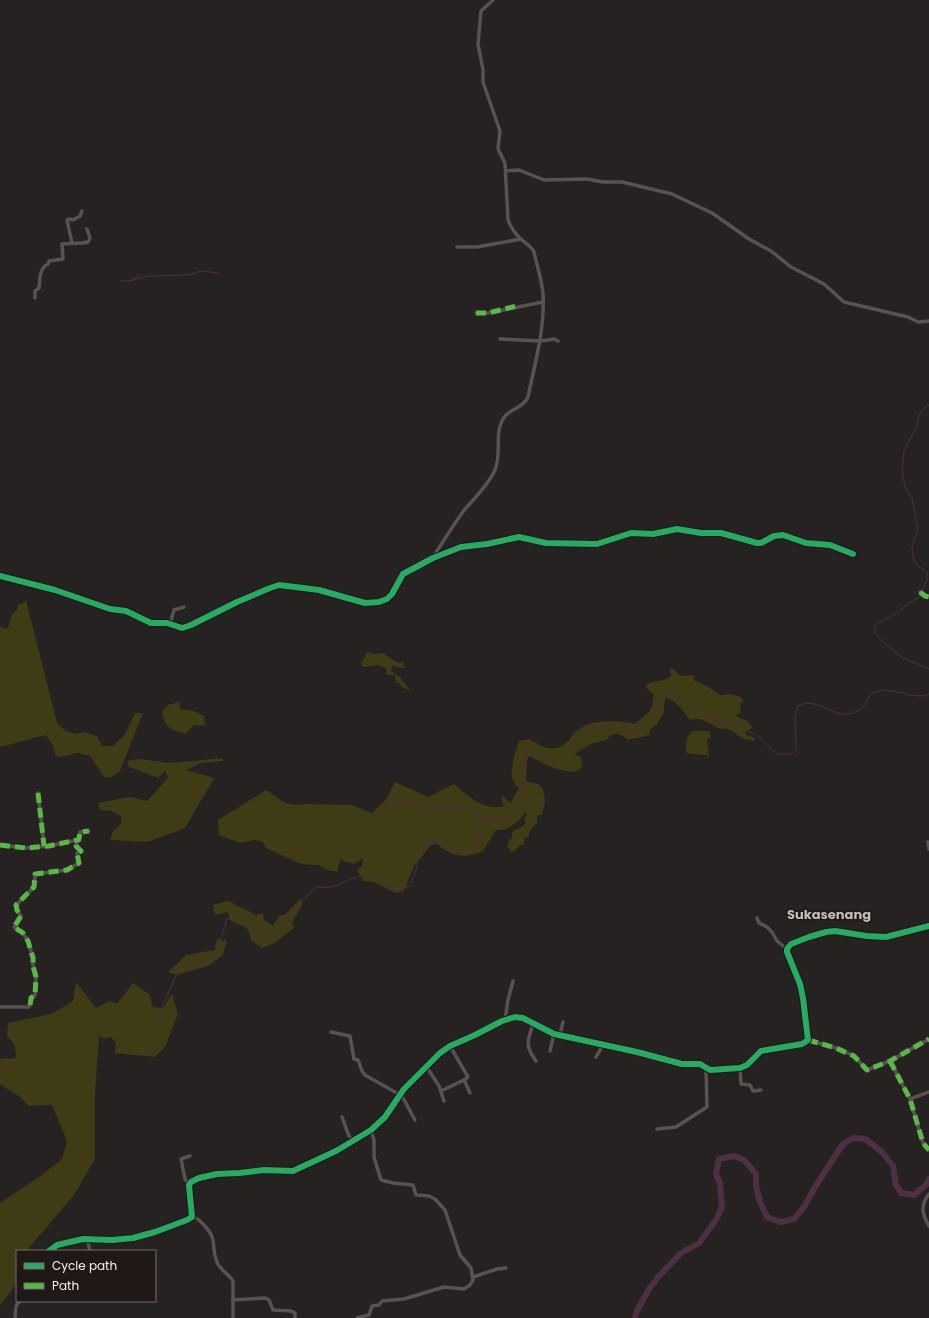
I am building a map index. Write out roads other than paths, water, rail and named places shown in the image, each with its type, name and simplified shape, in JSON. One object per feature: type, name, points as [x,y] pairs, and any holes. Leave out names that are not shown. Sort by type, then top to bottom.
[{"type":"street","points":[[433,558],[461,515],[494,471],[498,460],[498,440],[502,420],[510,411],[522,405],[526,401],[541,341],[543,302],[542,289],[534,250],[520,239],[511,228],[508,220],[505,161],[498,149],[500,131],[484,82],[478,44],[481,11],[493,0]]},
{"type":"street","points":[[506,171],[520,170],[544,180],[587,179],[603,182],[622,182],[672,194],[712,213],[749,239],[770,251],[791,267],[824,284],[844,302],[908,317],[920,322],[929,321]]},
{"type":"street","points":[[72,242],[67,220],[74,220],[81,216],[82,211]]},
{"type":"street","points":[[35,298],[35,292],[39,288],[40,277],[44,267],[49,261],[63,259],[62,245],[72,242],[82,244],[88,242],[90,238],[87,229]]},
{"type":"street","points":[[457,247],[477,247],[520,239]]},
{"type":"street","points":[[476,313],[488,313],[543,302]]},
{"type":"street","points":[[500,339],[541,341],[554,339],[558,341]]},
{"type":"street","points":[[0,576],[55,590],[114,610],[124,611],[150,623],[170,624],[178,628],[186,628],[237,602],[279,585],[319,590],[365,603],[379,602],[387,599],[392,594],[403,574],[433,558],[461,547],[487,544],[519,537],[546,543],[597,544],[631,534],[653,534],[677,529],[701,533],[721,533],[757,543],[762,543],[774,536],[783,535],[806,543],[830,546],[853,554]]},
{"type":"street","points":[[920,592],[927,597]]},
{"type":"street","points":[[170,624],[174,610],[184,607]]},
{"type":"street","points":[[38,793],[44,846]]},
{"type":"street","points":[[0,1008],[29,1007],[31,998],[35,995],[36,977],[32,966],[32,958],[28,942],[23,933],[14,927],[20,916],[17,910],[17,904],[34,886],[36,874],[63,871],[80,862],[77,853],[81,850],[76,846],[80,832],[89,830]]},
{"type":"street","points":[[0,845],[22,848],[44,846],[79,839]]},
{"type":"street","points":[[928,842],[929,848]]},
{"type":"street","points":[[757,918],[759,923],[768,927],[777,941],[787,949],[800,984],[808,1040]]},
{"type":"street","points":[[787,949],[791,944],[826,932],[835,931],[867,936],[886,937],[929,926]]},
{"type":"street","points":[[505,1020],[513,981]]},
{"type":"street","points":[[189,1185],[191,1182],[199,1178],[217,1174],[264,1170],[293,1171],[336,1152],[371,1130],[388,1113],[400,1094],[440,1053],[450,1046],[505,1020],[519,1017],[528,1020],[554,1034],[652,1055],[682,1064],[700,1064],[713,1070],[740,1068],[748,1065],[761,1051],[802,1044],[808,1040],[836,1048],[854,1056],[867,1070],[890,1061],[929,1039]]},
{"type":"street","points":[[560,1035],[564,1022]]},
{"type":"street","points":[[533,1023],[528,1046],[529,1051],[536,1061]]},
{"type":"street","points":[[331,1032],[350,1036],[354,1059],[358,1060],[363,1073],[400,1094],[404,1098],[415,1120]]},
{"type":"street","points":[[550,1051],[554,1034]]},
{"type":"street","points":[[596,1057],[603,1045]]},
{"type":"street","points":[[442,1091],[464,1080],[468,1076],[450,1046]]},
{"type":"street","points":[[890,1061],[910,1099],[923,1143],[929,1150]]},
{"type":"street","points":[[426,1066],[442,1091],[444,1101]]},
{"type":"street","points":[[657,1129],[674,1128],[707,1107],[706,1068]]},
{"type":"street","points":[[740,1068],[741,1084],[750,1085],[752,1091],[761,1090]]},
{"type":"street","points":[[464,1080],[470,1093]]},
{"type":"street","points":[[910,1099],[929,1092]]},
{"type":"street","points":[[342,1118],[348,1134],[355,1141]]},
{"type":"street","points":[[357,1318],[369,1315],[372,1306],[379,1304],[382,1301],[406,1298],[444,1287],[460,1289],[466,1288],[471,1283],[473,1277],[469,1265],[460,1255],[446,1211],[437,1200],[429,1196],[416,1195],[413,1185],[381,1180],[374,1157],[374,1140],[371,1130]]},
{"type":"street","points":[[190,1156],[181,1159],[184,1179],[189,1185],[192,1217]]},
{"type":"street","points":[[929,1194],[922,1209],[929,1226]]},
{"type":"street","points":[[50,1250],[57,1245],[69,1241],[87,1238],[112,1240],[133,1238],[155,1232],[192,1217],[198,1219],[213,1236],[216,1262],[218,1266],[233,1281],[232,1318]]},
{"type":"street","points":[[87,1238],[90,1250]]},
{"type":"street","points":[[473,1277],[497,1269],[506,1268]]},
{"type":"street","points":[[233,1300],[265,1298],[269,1300],[273,1310],[291,1310],[295,1313],[295,1318]]},
{"type":"street","points":[[16,1318],[16,1306],[19,1302]]},
{"type":"waterway","points":[[120,281],[129,281],[148,276],[188,275],[201,271],[219,273]]},
{"type":"waterway","points":[[135,278],[141,274]]},
{"type":"waterway","points":[[922,591],[927,580],[927,572],[916,564],[913,557],[912,547],[918,528],[912,498],[904,482],[902,471],[904,451],[916,428],[919,415],[925,407],[929,405]]},
{"type":"waterway","points":[[920,594],[918,598],[906,605],[900,611],[875,625],[875,632],[882,641],[903,658],[929,669]]},
{"type":"waterway","points":[[153,1028],[178,971],[210,960],[219,954],[222,935],[227,919],[235,915],[251,924],[264,936],[277,934],[316,887],[332,887],[363,875],[373,876],[385,885],[395,889],[410,886],[416,870],[418,857],[424,845],[428,842],[441,842],[455,851],[470,852],[478,842],[480,825],[482,823],[492,819],[506,818],[515,812],[522,792],[522,765],[527,751],[536,752],[554,760],[566,755],[584,734],[596,726],[611,724],[629,729],[638,728],[645,725],[657,711],[657,703],[660,696],[665,693],[671,693],[703,714],[755,734],[777,754],[791,754],[796,749],[795,717],[798,706],[809,703],[842,714],[847,714],[854,713],[862,708],[870,695],[878,691],[884,690],[917,696],[929,694]]},
{"type":"waterway","points":[[382,812],[398,803],[413,800],[430,807],[452,804],[462,806],[485,820]]},
{"type":"waterway","points":[[635,1318],[637,1311],[649,1289],[659,1276],[681,1253],[699,1243],[716,1220],[722,1207],[720,1183],[716,1174],[719,1159],[734,1156],[744,1160],[756,1174],[756,1186],[760,1202],[767,1217],[780,1222],[794,1219],[804,1207],[843,1144],[853,1138],[865,1139],[882,1152],[893,1166],[896,1185],[901,1193],[914,1195],[928,1183],[929,1179]]},
{"type":"district","name":"Sukasenang","points":[[829,914]]}]
